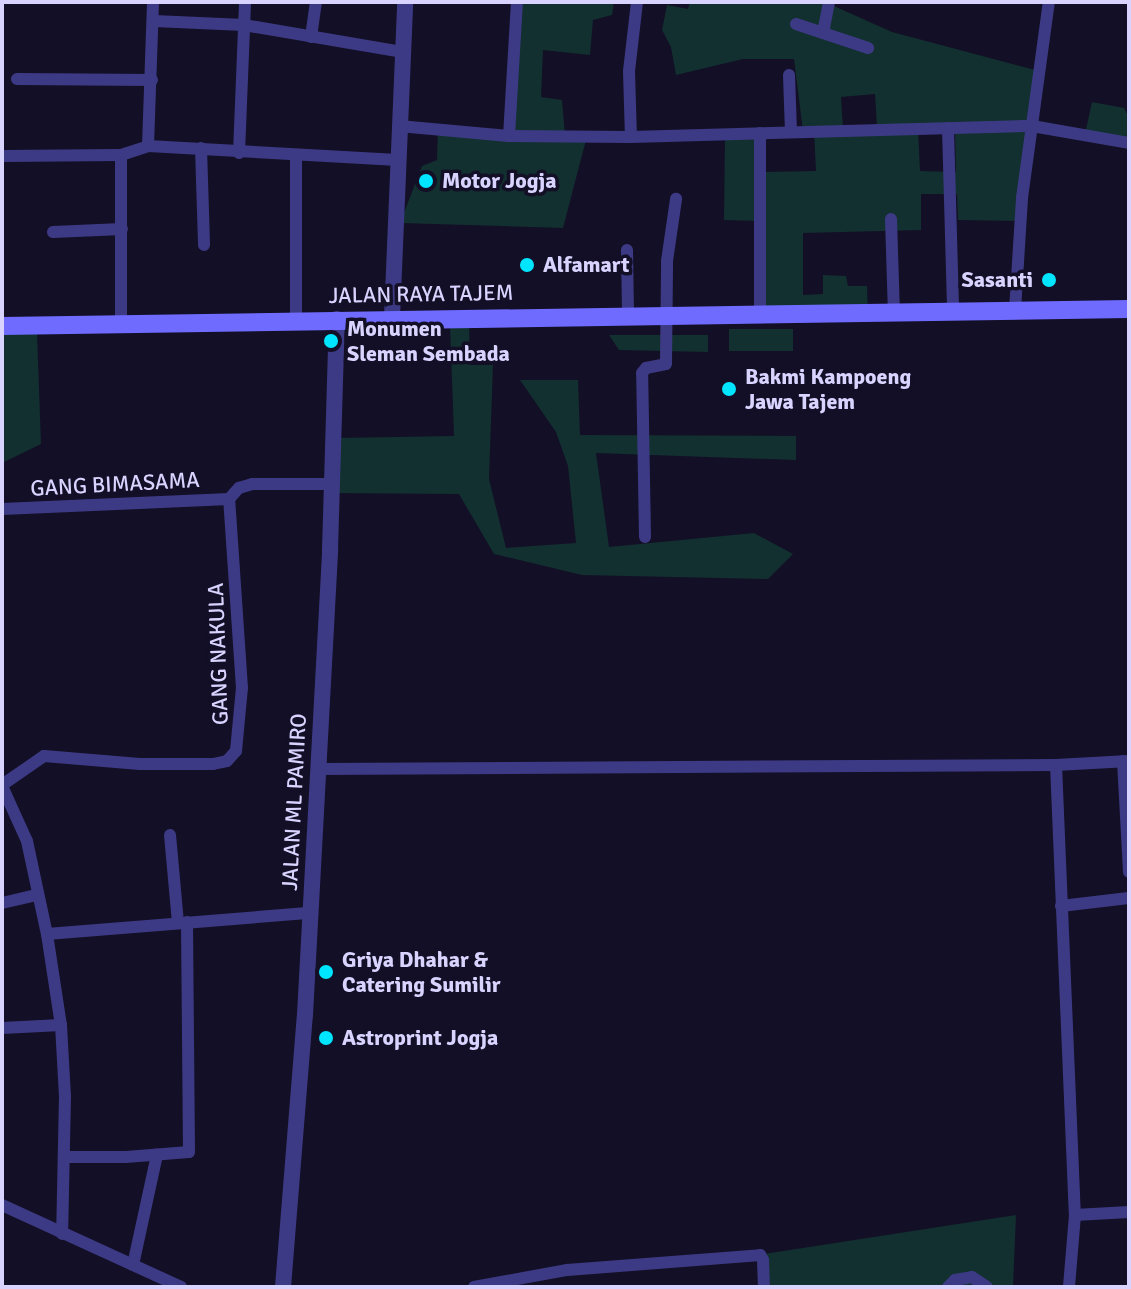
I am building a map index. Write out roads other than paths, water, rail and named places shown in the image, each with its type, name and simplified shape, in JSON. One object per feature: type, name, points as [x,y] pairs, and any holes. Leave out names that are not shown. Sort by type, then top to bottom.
[{"type":"main road","name":"JALAN RAYA TAJEM","points":[[2,326],[1129,309]]},
{"type":"street","points":[[148,146],[153,2]]},
{"type":"street","points":[[239,153],[245,2]]},
{"type":"street","points":[[311,37],[316,2]]},
{"type":"street","points":[[392,318],[405,2]]},
{"type":"street","points":[[509,136],[517,2]]},
{"type":"street","points":[[631,137],[629,71],[637,2]]},
{"type":"street","points":[[823,33],[829,2]]},
{"type":"street","points":[[1015,310],[1022,196],[1049,2]]},
{"type":"street","points":[[154,21],[244,25],[402,52]]},
{"type":"street","points":[[796,24],[868,48]]},
{"type":"street","points":[[789,75],[791,131]]},
{"type":"street","points":[[17,79],[152,80]]},
{"type":"street","points":[[399,126],[509,136],[631,137],[1032,126],[1129,143]]},
{"type":"street","points":[[948,128],[953,311]]},
{"type":"street","points":[[760,133],[760,313]]},
{"type":"street","points":[[2,156],[121,155],[148,146],[398,160]]},
{"type":"street","points":[[201,148],[204,245]]},
{"type":"street","points":[[121,155],[121,324]]},
{"type":"street","points":[[296,155],[296,320]]},
{"type":"street","points":[[645,537],[642,373],[646,368],[665,366],[667,261],[676,199]]},
{"type":"street","points":[[891,219],[894,312]]},
{"type":"street","points":[[53,232],[122,229]]},
{"type":"street","points":[[627,250],[628,315]]},
{"type":"street","name":"JALAN ML PAMIRO","points":[[283,1287],[310,913],[332,484],[337,319]]},
{"type":"street","points":[[229,499],[239,488],[252,484],[332,484]]},
{"type":"street","name":"GANG BIMASAMA","points":[[2,509],[229,499]]},
{"type":"street","name":"GANG NAKULA","points":[[2,785],[44,756],[198,765],[227,761],[236,751],[242,715],[242,662],[229,499]]},
{"type":"street","points":[[318,769],[1056,765],[1126,761],[1129,872]]},
{"type":"street","points":[[1056,765],[1075,1215],[1069,1287]]},
{"type":"street","points":[[2,785],[27,841],[47,934],[61,1025],[65,1096],[62,1234]]},
{"type":"street","points":[[64,1157],[186,1154],[191,1148],[182,923],[170,835]]},
{"type":"street","points":[[2,903],[38,895]]},
{"type":"street","points":[[1061,906],[1129,898]]},
{"type":"street","points":[[47,934],[310,913]]},
{"type":"street","points":[[2,1028],[61,1025]]},
{"type":"street","points":[[133,1265],[157,1155]]},
{"type":"street","points":[[2,1205],[172,1285]]},
{"type":"street","points":[[1075,1215],[1129,1212]]},
{"type":"street","points":[[474,1287],[567,1270],[760,1255],[764,1287]]},
{"type":"street","points":[[948,1287],[960,1278],[972,1277],[987,1287]]},
{"type":"place","name":"Motor Jogja","points":[[426,181]]},
{"type":"place","name":"Alfamart","points":[[527,265]]},
{"type":"place","name":"Sasanti","points":[[1049,280]]},
{"type":"place","name":"Monumen Sleman Sembada","points":[[331,341]]},
{"type":"place","name":"Bakmi Kampoeng Jawa Tajem","points":[[729,389]]},
{"type":"place","name":"Griya Dhahar & Catering Sumilir","points":[[326,972]]},
{"type":"place","name":"Astroprint Jogja","points":[[326,1038]]}]
